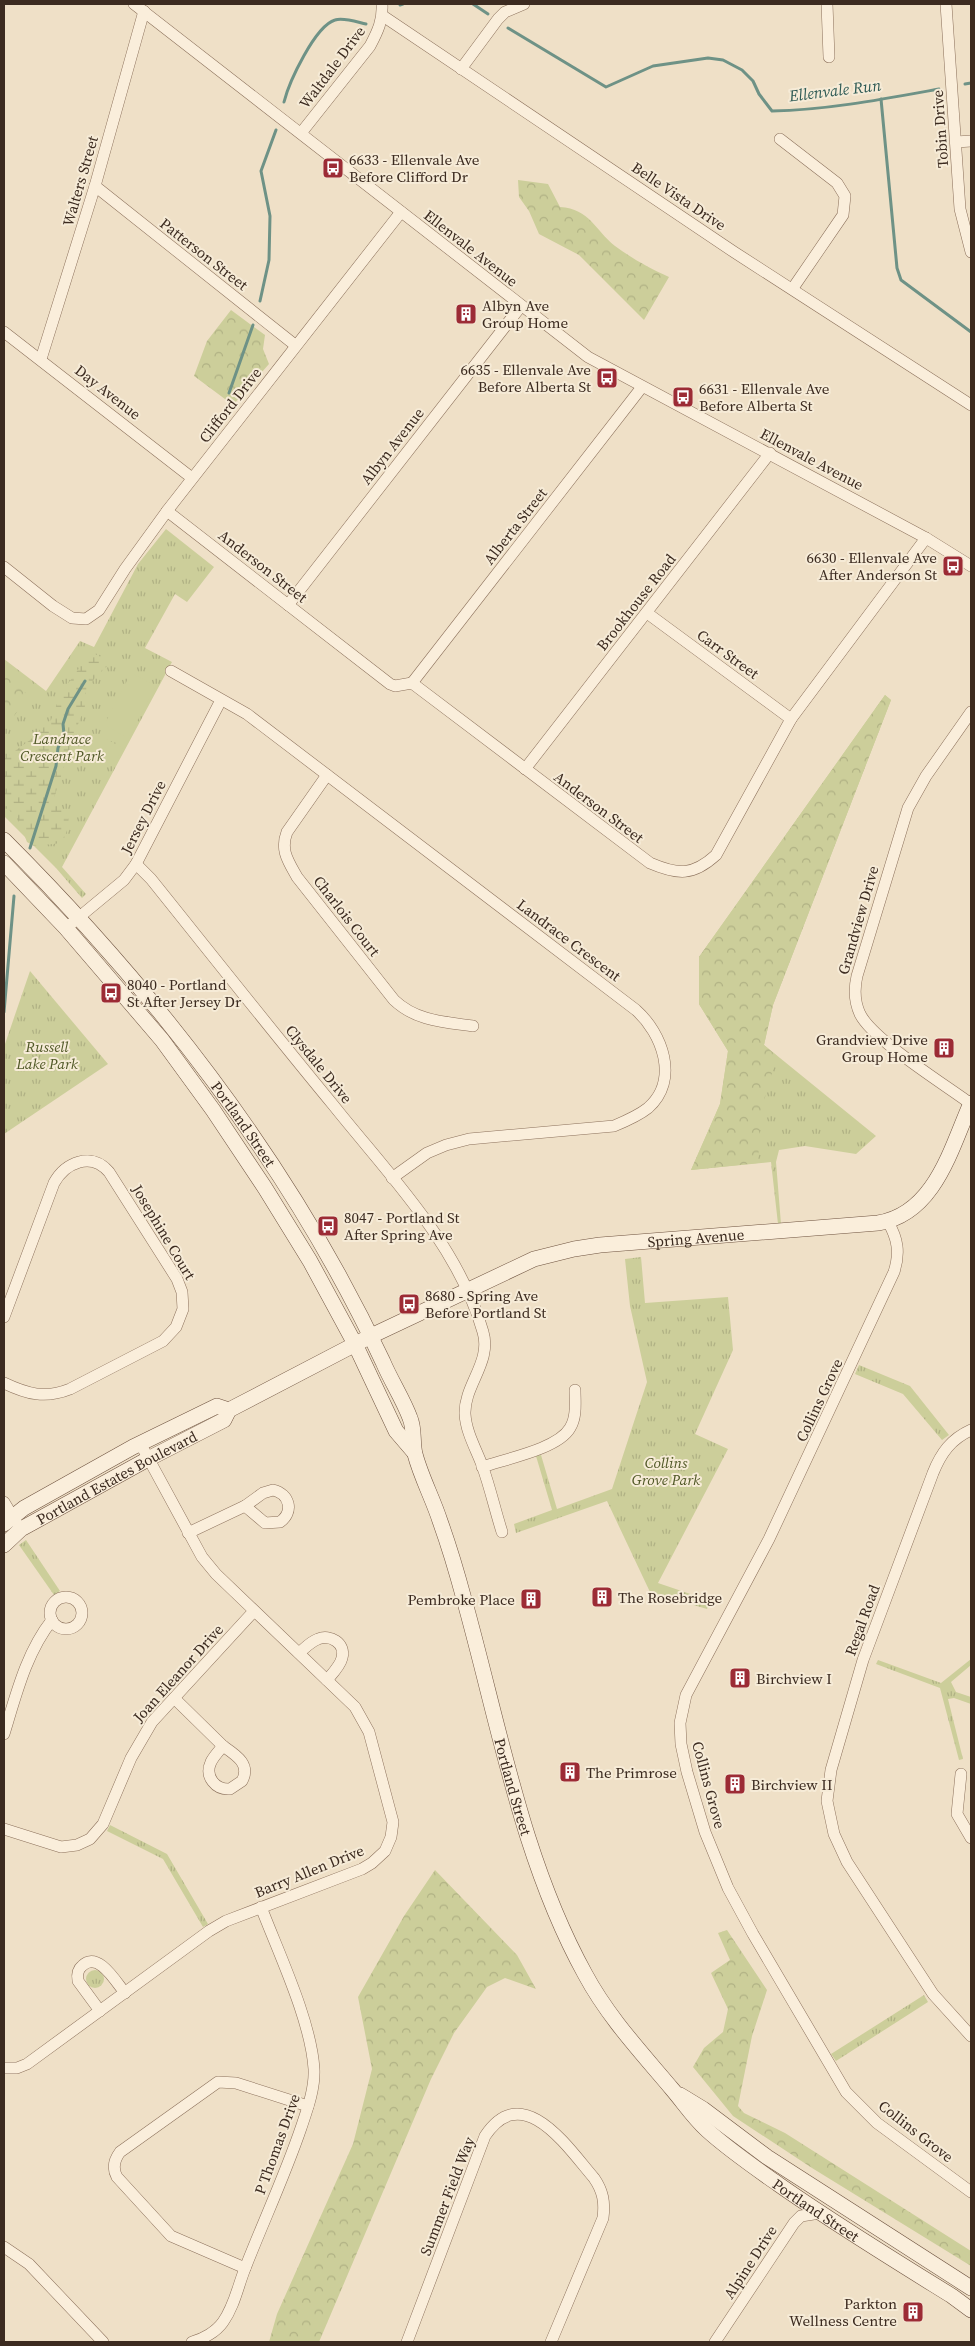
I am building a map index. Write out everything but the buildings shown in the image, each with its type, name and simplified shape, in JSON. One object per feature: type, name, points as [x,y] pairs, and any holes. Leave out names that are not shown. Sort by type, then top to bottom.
[{"type":"main road","name":"Portland Street","points":[[4,840],[79,918],[165,1018],[228,1100],[310,1223],[371,1336],[412,1423],[414,1452],[441,1523],[460,1586],[544,1889],[582,1969],[606,2008],[641,2055],[674,2092],[690,2114],[710,2134],[820,2214],[952,2296],[971,2310]]},
{"type":"main road","name":"Portland Street","points":[[4,863],[66,928],[162,1040],[213,1110],[305,1253],[355,1344],[396,1431],[414,1452]]},
{"type":"main road","name":"Spring Avenue","points":[[371,1336],[534,1259],[574,1248],[888,1222],[907,1213],[933,1186],[971,1103]]},
{"type":"main road","name":"Portland Estates Boulevard","points":[[4,1545],[21,1529],[148,1459],[224,1420],[229,1410],[371,1336]]},
{"type":"main road","name":"Portland Estates Boulevard","points":[[8,1520],[140,1443],[217,1406],[229,1410]]},
{"type":"main road","name":"Portland Street","points":[[674,2092],[703,2109],[767,2157],[971,2288]]},
{"type":"street","name":"Ellenvale Avenue","points":[[134,4],[588,357],[926,538],[971,566]]},
{"type":"street","points":[[382,4],[382,16]]},
{"type":"street","points":[[461,69],[502,15],[524,4]]},
{"type":"street","points":[[827,4],[830,57]]},
{"type":"street","name":"Tobin Drive","points":[[946,4],[960,210],[971,252]]},
{"type":"street","name":"Walters Street","points":[[41,358],[95,186],[144,11]]},
{"type":"street","name":"Belle Vista Drive","points":[[382,16],[971,405]]},
{"type":"street","name":"Waltdale Drive","points":[[302,133],[370,46],[378,32],[382,16]]},
{"type":"street","points":[[780,139],[837,183],[845,196],[843,215],[793,288]]},
{"type":"street","points":[[956,142],[971,141]]},
{"type":"street","name":"Patterson Street","points":[[95,186],[296,344]]},
{"type":"street","name":"Clifford Drive","points":[[4,567],[72,618],[86,619],[99,610],[125,569],[167,510],[401,212]]},
{"type":"street","name":"Albyn Avenue","points":[[288,605],[521,306]]},
{"type":"street","name":"Day Avenue","points":[[4,332],[41,358],[192,478]]},
{"type":"street","name":"Alberta Street","points":[[412,682],[642,387]]},
{"type":"street","name":"Brookhouse Road","points":[[525,769],[770,453]]},
{"type":"street","name":"Anderson Street","points":[[167,510],[390,684],[395,686],[412,682],[650,864],[678,873],[688,872],[707,863],[724,843],[791,719],[926,538]]},
{"type":"street","name":"Carr Street","points":[[647,613],[791,719]]},
{"type":"street","name":"Landrace Crescent","points":[[172,671],[247,714],[326,776],[636,1010],[655,1031],[666,1066],[660,1092],[649,1107],[614,1126],[470,1139],[446,1145],[427,1153],[392,1178]]},
{"type":"street","name":"Jersey Drive","points":[[66,928],[124,880],[136,864],[221,700]]},
{"type":"street","name":"Grandview Drive","points":[[971,712],[923,781],[908,808],[857,976],[855,994],[860,1015],[879,1036],[971,1103]]},
{"type":"street","name":"Charlois Court","points":[[326,776],[284,840],[286,859],[297,877],[394,1000],[405,1010],[430,1019],[473,1026]]},
{"type":"street","name":"Clysdale Drive","points":[[136,864],[157,886],[392,1178],[444,1247],[466,1290],[483,1332],[485,1346],[483,1359],[465,1403],[468,1430],[482,1467],[502,1532]]},
{"type":"street","name":"Josephine Court","points":[[4,1317],[54,1183],[65,1168],[85,1161],[100,1164],[109,1172],[177,1278],[183,1299],[181,1318],[163,1341],[70,1389],[56,1394],[38,1395],[25,1393],[4,1383]]},
{"type":"street","name":"Collins Grove","points":[[888,1222],[898,1244],[899,1253],[894,1272],[769,1539],[686,1695],[680,1723],[681,1744],[705,1832],[728,1888],[846,2092],[878,2123],[971,2192]]},
{"type":"street","points":[[482,1467],[542,1447],[566,1433],[574,1416],[575,1390]]},
{"type":"street","name":"Regal Road","points":[[971,1430],[950,1442],[938,1460],[862,1660],[831,1770],[827,1801],[838,1844],[847,1862],[934,1994],[971,2036]]},
{"type":"street","name":"Barry Allen Drive","points":[[4,2068],[17,2068],[27,2064],[209,1931],[226,1921],[362,1869],[379,1857],[388,1845],[393,1822],[369,1732],[355,1707],[216,1574],[202,1557],[140,1443]]},
{"type":"street","points":[[4,1502],[8,1520],[21,1529]]},
{"type":"street","points":[[188,1533],[245,1506]]},
{"type":"street","name":"Joan Eleanor Drive","points":[[4,1829],[61,1847],[77,1845],[90,1838],[103,1824],[131,1758],[144,1733],[254,1611]]},
{"type":"street","points":[[4,1734],[27,1662],[43,1632],[52,1620]]},
{"type":"street","points":[[299,1653],[312,1642],[324,1637],[332,1638],[339,1643],[342,1648],[342,1660],[327,1680]]},
{"type":"street","points":[[174,1698],[223,1746]]},
{"type":"street","points":[[961,1774],[957,1814],[971,1838]]},
{"type":"street","name":"P Thomas Drive","points":[[192,2342],[205,2337],[222,2323],[232,2305],[245,2268],[294,2149],[308,2106],[314,2072],[310,2044],[261,1907]]},
{"type":"street","points":[[100,2011],[78,1981],[79,1970],[83,1964],[88,1962],[101,1964],[125,1993]]},
{"type":"street","points":[[245,2268],[171,2236],[117,2177],[114,2172],[114,2162],[120,2152],[218,2082],[236,2083],[308,2106]]},
{"type":"street","name":"Summer Field Way","points":[[406,2342],[486,2136],[497,2122],[512,2115],[520,2114],[536,2117],[554,2133],[594,2178],[603,2195],[605,2205],[603,2218],[551,2342]]},
{"type":"street","name":"Alpine Drive","points":[[715,2342],[794,2223],[801,2216],[820,2214]]},
{"type":"street","points":[[4,2247],[29,2264],[103,2342]]},
{"type":"green space","points":[[518,180],[548,184],[560,207],[570,209],[585,216],[615,246],[641,263],[669,277],[644,320],[579,255],[539,234],[529,211],[519,197]]},
{"type":"green space","points":[[231,310],[265,335],[263,349],[269,364],[233,405],[194,376],[207,341]]},
{"type":"green space","name":"Landrace Crescent Park","points":[[166,529],[214,567],[187,602],[175,594],[145,648],[172,662],[62,867],[86,894],[82,898],[56,868],[4,816],[4,659],[46,691],[80,641],[94,647],[138,564]]},
{"type":"green space","points":[[91,652],[111,662],[94,679],[85,693],[85,706],[72,740],[71,735],[70,748],[53,801],[67,815],[69,824],[62,843],[34,846],[27,842],[18,819],[4,805],[4,759],[30,740],[51,720],[61,693]]},
{"type":"green space","points":[[131,673],[156,686],[128,738],[104,725]]},
{"type":"green space","points":[[4,674],[29,696],[11,720],[4,713]]},
{"type":"green space","points":[[885,695],[891,700],[773,1005],[764,1045],[876,1136],[856,1154],[805,1146],[779,1150],[776,1162],[781,1224],[778,1224],[771,1162],[691,1170],[720,1104],[728,1051],[699,1004],[699,957]]},
{"type":"green space","points":[[885,695],[891,700],[773,1005],[764,1045],[777,1056],[761,1111],[758,1163],[691,1170],[720,1104],[728,1051],[699,1004],[699,957]]},
{"type":"green space","points":[[97,734],[123,748],[115,762],[89,747]]},
{"type":"green space","name":"Russell Lake Park","points":[[30,971],[108,1064],[4,1134],[4,1047]]},
{"type":"green space","name":"Collins Grove Park","points":[[641,1257],[645,1303],[728,1297],[733,1350],[695,1434],[728,1449],[658,1583],[711,1601],[707,1609],[650,1592],[607,1501],[516,1533],[514,1524],[552,1510],[536,1456],[541,1455],[557,1509],[612,1489],[647,1382],[630,1306],[625,1259]]},
{"type":"green space","points":[[859,1365],[910,1386],[949,1435],[942,1440],[903,1394],[855,1374]]},
{"type":"green space","points":[[26,1540],[60,1591],[54,1595],[19,1545]]},
{"type":"green space","points":[[971,1659],[971,1665],[951,1682],[956,1692],[971,1697],[971,1704],[954,1698],[948,1699],[963,1759],[959,1760],[940,1688],[876,1664],[878,1660],[941,1683]]},
{"type":"green space","points":[[110,1825],[167,1854],[208,1924],[203,1927],[163,1859],[107,1831]]},
{"type":"green space","points":[[435,1870],[517,1955],[536,1989],[505,1978],[487,1987],[454,2033],[431,2079],[319,2342],[269,2342],[277,2314],[353,2144],[372,2069],[358,1997],[404,1916]]},
{"type":"green space","points":[[727,1930],[767,1990],[752,2036],[738,2106],[744,2113],[785,2133],[971,2251],[971,2266],[812,2168],[733,2116],[693,2067],[704,2048],[723,2032],[728,2009],[711,1973],[730,1960],[718,1933]]},
{"type":"green space","points":[[91,1970],[99,1970],[104,1975],[102,1986],[91,1988],[86,1983],[86,1975]]},
{"type":"green space","points":[[924,1995],[928,2002],[836,2061],[831,2054]]},
{"type":"waterway","name":"Ellenvale Run","points":[[473,4],[488,14]]},
{"type":"waterway","name":"Ellenvale Run","points":[[284,102],[291,82],[311,43],[327,24],[342,19],[366,24]]},
{"type":"waterway","name":"Ellenvale Run","points":[[508,28],[606,87],[653,66],[708,58],[723,60],[742,70],[753,81],[759,94],[772,111],[835,106],[939,89]]},
{"type":"waterway","name":"Ellenvale Run","points":[[965,84],[971,83]]},
{"type":"waterway","points":[[881,99],[897,268],[901,280],[971,332]]},
{"type":"waterway","name":"Ellenvale Run","points":[[260,301],[269,260],[270,216],[261,171],[276,130]]},
{"type":"waterway","name":"Ellenvale Run","points":[[229,393],[253,325]]},
{"type":"waterway","name":"Ellenvale Run","points":[[30,848],[56,766],[58,748],[64,734],[63,724],[68,709],[85,681]]},
{"type":"waterway","name":"Ellenvale Run","points":[[4,1012],[14,896]]},
{"type":"place","name":"6633 - Ellenvale Ave Before Clifford Dr","points":[[333,168]]},
{"type":"place","name":"Albyn Ave Group Home","points":[[466,314]]},
{"type":"place","name":"6635 - Ellenvale Ave Before Alberta St","points":[[607,378]]},
{"type":"place","name":"6631 - Ellenvale Ave Before Alberta St","points":[[683,397]]},
{"type":"place","name":"6630 - Ellenvale Ave After Anderson St","points":[[953,566]]},
{"type":"place","name":"8040 - Portland St After Jersey Dr","points":[[111,993]]},
{"type":"place","name":"Grandview Drive Group Home","points":[[944,1048]]},
{"type":"place","name":"8047 - Portland St After Spring Ave","points":[[328,1226]]},
{"type":"place","name":"8680 - Spring Ave Before Portland St","points":[[409,1304]]},
{"type":"place","name":"The Rosebridge","points":[[602,1597]]},
{"type":"place","name":"Pembroke Place","points":[[531,1599]]},
{"type":"place","name":"Birchview I","points":[[740,1678]]},
{"type":"place","name":"The Primrose","points":[[570,1772]]},
{"type":"place","name":"Birchview II","points":[[735,1784]]},
{"type":"place","name":"Parkton Wellness Centre","points":[[913,2312]]}]
